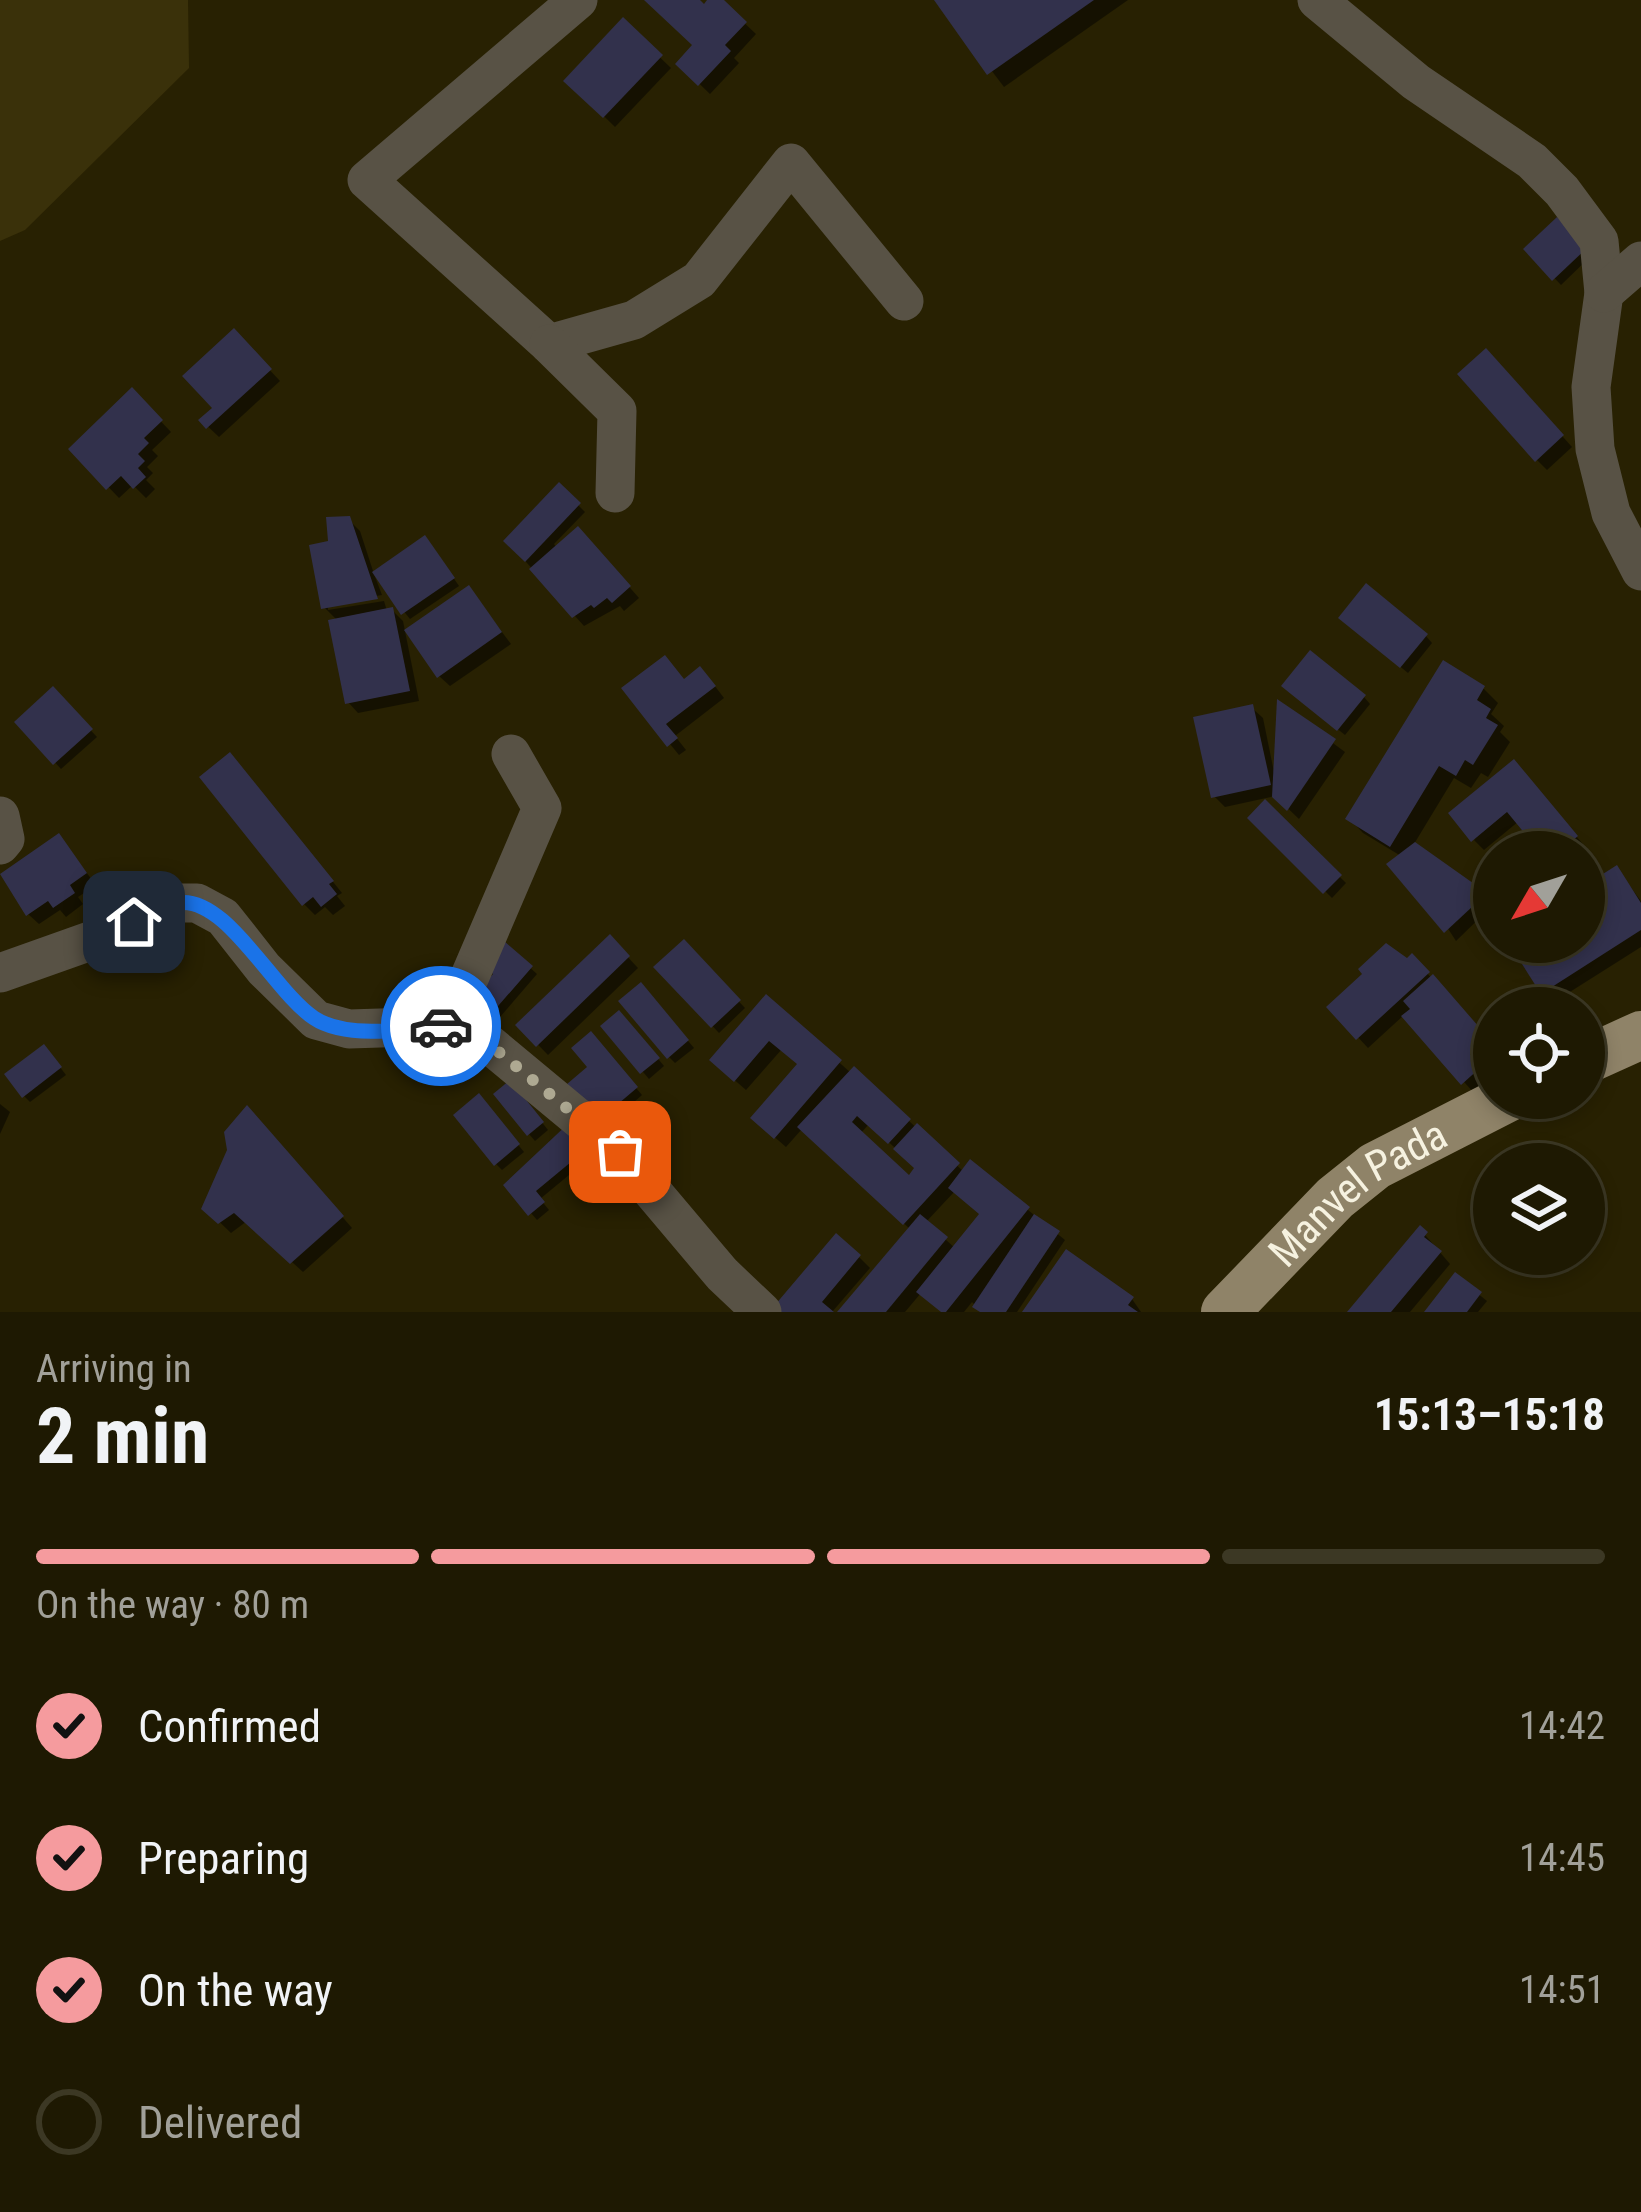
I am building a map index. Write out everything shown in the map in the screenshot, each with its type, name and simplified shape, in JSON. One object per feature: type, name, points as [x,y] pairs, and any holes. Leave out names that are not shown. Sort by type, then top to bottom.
[{"type":"main road","points":[[1605,1055],[1637,1045]]},
{"type":"main road","name":"Manvel Pada","points":[[1226,1312],[1335,1198],[1375,1166],[1473,1116]]},
{"type":"street","points":[[578,0],[367,180],[617,411],[615,493]]},
{"type":"street","points":[[1317,0],[1416,82],[1532,161],[1562,191],[1599,242],[1604,293],[1592,386],[1595,448],[1611,513],[1641,571]]},
{"type":"street","points":[[549,344],[634,320],[699,280],[791,163],[904,301]]},
{"type":"street","points":[[1604,293],[1641,261]]},
{"type":"street","points":[[443,1026],[470,976],[542,808],[511,754]]},
{"type":"street","points":[[0,815],[5,839],[0,845]]},
{"type":"street","points":[[0,973],[93,940],[176,903],[197,903],[223,917],[263,970],[316,1020],[349,1028],[443,1026],[489,1044],[620,1152],[722,1274],[762,1312]]},
{"type":"shaded area","points":[[0,0],[188,0],[189,68],[25,230],[0,241]]},
{"type":"building","points":[[644,0],[700,0],[704,4],[724,0],[747,22],[725,45],[731,51],[698,86],[675,64],[692,45]]},
{"type":"building","points":[[934,0],[1094,0],[987,75]]},
{"type":"building","points":[[623,17],[663,55],[603,118],[563,81]]},
{"type":"building","points":[[1557,217],[1587,248],[1552,281],[1523,249]]},
{"type":"building","points":[[234,328],[272,369],[206,429],[198,420],[212,408],[182,376]]},
{"type":"building","points":[[1486,348],[1564,435],[1535,462],[1457,374]]},
{"type":"building","points":[[132,387],[163,420],[144,438],[149,443],[138,454],[145,461],[138,468],[146,477],[133,489],[121,476],[106,490],[68,449]]},
{"type":"building","points":[[559,482],[581,503],[525,562],[503,541]]},
{"type":"building","points":[[350,516],[378,599],[321,609],[309,545],[328,541],[326,517]]},
{"type":"building","points":[[578,526],[631,586],[612,603],[607,598],[572,618],[529,569]]},
{"type":"building","points":[[425,535],[455,578],[401,615],[372,572]]},
{"type":"building","points":[[1366,583],[1428,634],[1400,668],[1338,618]]},
{"type":"building","points":[[469,585],[502,632],[437,678],[404,630]]},
{"type":"building","points":[[393,607],[410,691],[345,704],[328,620]]},
{"type":"building","points":[[1310,650],[1366,695],[1337,731],[1281,686]]},
{"type":"building","points":[[665,655],[684,679],[700,666],[716,686],[666,724],[678,738],[667,747],[621,688]]},
{"type":"building","points":[[1443,660],[1485,686],[1477,700],[1491,709],[1486,718],[1498,725],[1473,765],[1465,760],[1456,776],[1439,766],[1390,847],[1345,819]]},
{"type":"building","points":[[53,686],[93,729],[53,765],[14,722]]},
{"type":"building","points":[[1277,699],[1336,739],[1287,811],[1272,797]]},
{"type":"building","points":[[1253,704],[1271,785],[1211,798],[1193,717]]},
{"type":"building","points":[[230,752],[334,881],[329,884],[337,894],[321,907],[313,897],[302,906],[199,777]]},
{"type":"building","points":[[1514,759],[1574,831],[1523,831],[1507,812],[1484,831],[1473,831],[1471,842],[1448,813]]},
{"type":"building","points":[[1265,799],[1342,875],[1323,894],[1247,818]]},
{"type":"building","points":[[59,833],[87,873],[70,885],[75,893],[53,908],[48,901],[26,916],[0,874]]},
{"type":"building","points":[[1415,842],[1473,883],[1473,906],[1444,933],[1386,864]]},
{"type":"building","points":[[1617,865],[1641,903],[1641,930],[1605,953],[1605,873]]},
{"type":"building","points":[[610,934],[630,956],[536,1047],[515,1025]]},
{"type":"building","points":[[684,939],[741,1000],[711,1028],[653,967]]},
{"type":"building","points":[[504,941],[533,966],[492,1013],[474,996],[493,974],[483,966]]},
{"type":"building","points":[[1386,943],[1407,958],[1412,953],[1430,972],[1356,1040],[1326,1007],[1362,974],[1358,969]]},
{"type":"building","points":[[1521,963],[1589,963],[1552,987],[1537,987]]},
{"type":"building","points":[[1433,974],[1473,1020],[1473,1074],[1461,1085],[1401,1016],[1410,1009],[1403,1001]]},
{"type":"building","points":[[641,982],[689,1040],[667,1059],[618,1001]]},
{"type":"building","points":[[766,994],[842,1060],[774,1139],[750,1118],[797,1064],[769,1041],[734,1082],[709,1060]]},
{"type":"building","points":[[619,1010],[660,1058],[640,1074],[600,1026]]},
{"type":"building","points":[[591,1031],[638,1087],[592,1126],[560,1090],[587,1067],[571,1048]]},
{"type":"building","points":[[44,1044],[62,1067],[22,1098],[4,1074]]},
{"type":"building","points":[[854,1066],[911,1119],[888,1144],[857,1116],[852,1122],[909,1175],[914,1168],[893,1149],[917,1123],[960,1163],[903,1225],[797,1127]]},
{"type":"building","points":[[510,1080],[544,1122],[527,1136],[493,1094]]},
{"type":"building","points":[[479,1093],[520,1144],[494,1166],[453,1115]]},
{"type":"building","points":[[247,1105],[344,1216],[290,1264],[234,1213],[218,1224],[201,1209],[227,1150],[224,1132]]},
{"type":"building","points":[[572,1120],[594,1143],[536,1191],[545,1202],[528,1216],[503,1185]]},
{"type":"building","points":[[970,1159],[1030,1207],[946,1312],[941,1312],[916,1292],[979,1214],[948,1188]]},
{"type":"building","points":[[920,1214],[948,1237],[886,1312],[837,1312]]},
{"type":"building","points":[[1034,1214],[1060,1231],[1006,1312],[980,1312],[972,1307]]},
{"type":"building","points":[[1420,1225],[1428,1232],[1424,1237],[1442,1251],[1391,1312],[1347,1312]]},
{"type":"building","points":[[836,1233],[861,1255],[822,1302],[834,1312],[769,1312]]},
{"type":"building","points":[[1066,1249],[1134,1297],[1128,1305],[1138,1312],[1022,1312]]},
{"type":"building","points":[[1455,1272],[1482,1292],[1467,1312],[1424,1312]]},
{"type":"way so far","points":[[441,1026],[489,1044],[620,1152]]},
{"type":"route","points":[[134,922],[176,903],[197,903],[223,917],[263,970],[316,1020],[349,1028],[441,1026]]}]
